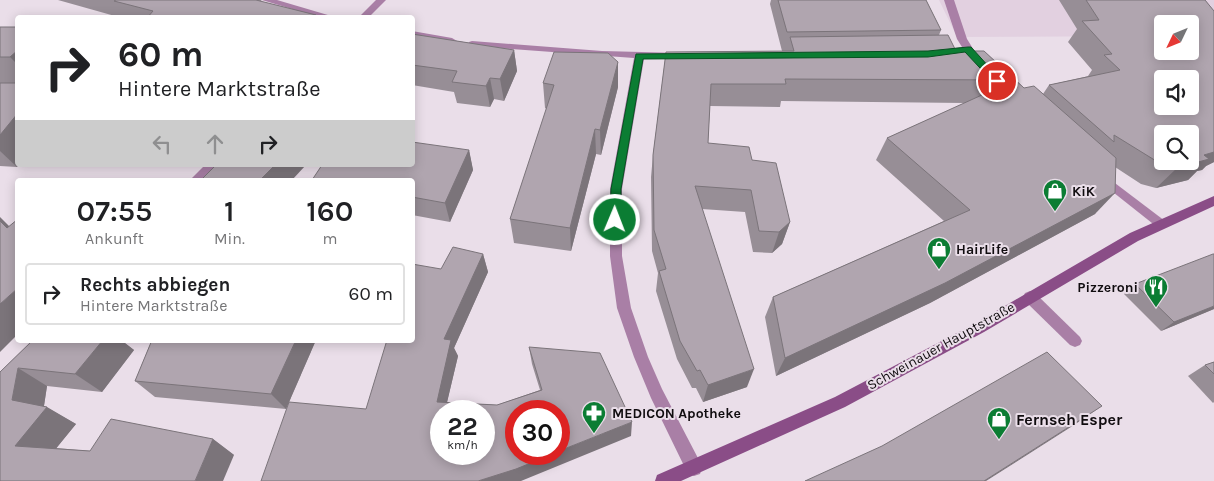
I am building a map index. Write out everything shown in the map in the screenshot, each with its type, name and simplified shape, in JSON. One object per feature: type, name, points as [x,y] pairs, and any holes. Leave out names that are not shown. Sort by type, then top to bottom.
[{"type":"main road","name":"Schweinauer Hauptstraße","points":[[663,481],[840,402],[971,333],[1108,251],[1161,224],[1214,201]]},
{"type":"street","points":[[267,0],[323,15]]},
{"type":"street","points":[[365,15],[381,0]]},
{"type":"street","points":[[949,0],[957,27],[968,49],[979,64]]},
{"type":"street","points":[[415,35],[471,44],[639,56],[689,56]]},
{"type":"street","points":[[928,54],[968,49]]},
{"type":"street","points":[[639,56],[616,189],[616,256],[624,308],[641,357],[656,393],[694,468]]},
{"type":"street","points":[[198,178],[210,167]]},
{"type":"street","points":[[1097,173],[1161,224]]},
{"type":"street","points":[[1030,297],[1075,341]]},
{"type":"shaded area","points":[[939,0],[1214,0],[1214,32],[1199,27],[1199,15],[1154,15],[1154,36],[957,37]]},
{"type":"building","points":[[256,0],[316,15],[150,15],[153,11],[114,1]]},
{"type":"building","points":[[778,0],[926,0],[941,30],[787,32]]},
{"type":"building","points":[[1086,0],[1205,0],[1214,11],[1214,152],[1204,155],[1209,159],[1199,162],[1199,125],[1154,125],[1154,160],[1114,135],[1114,142],[1049,85],[1120,70],[1104,55],[1112,54],[1082,21],[1099,20]]},
{"type":"building","points":[[0,27],[15,27],[15,53],[10,57],[0,57]]},
{"type":"building","points":[[415,34],[514,50],[500,79],[490,78],[486,86],[452,82],[457,71],[415,65]]},
{"type":"building","points":[[948,35],[956,51],[984,51],[1024,88],[1034,86],[1116,158],[1115,193],[945,283],[785,358],[773,297],[970,210],[887,138],[1015,80],[785,79],[786,84],[711,84],[708,143],[749,147],[752,160],[776,163],[790,222],[779,232],[759,231],[751,190],[695,186],[754,369],[708,385],[700,370],[697,371],[680,341],[659,271],[666,269],[654,230],[653,155],[666,52],[794,51],[790,37]]},
{"type":"building","points":[[554,52],[608,53],[618,62],[600,130],[595,129],[570,228],[510,219],[554,85],[543,83]]},
{"type":"building","points":[[0,83],[15,83],[15,117],[0,135]]},
{"type":"building","points":[[415,142],[469,150],[445,203],[415,198],[415,178],[313,178],[321,167],[415,167]]},
{"type":"building","points":[[214,167],[273,167],[262,178],[203,178]]},
{"type":"building","points":[[0,221],[7,228],[15,221],[15,291],[0,304]]},
{"type":"building","points":[[453,247],[483,254],[444,339],[451,340],[437,400],[430,400],[430,465],[495,465],[495,405],[505,402],[505,465],[526,465],[478,481],[261,481],[289,402],[366,409],[386,343],[415,343],[415,265],[441,269]]},
{"type":"building","points":[[1214,254],[1214,306],[1174,322],[1135,284]]},
{"type":"building","points":[[30,343],[101,343],[75,374],[18,368],[12,400],[47,407],[15,446],[90,451],[111,419],[213,439],[195,481],[0,481],[0,372]]},
{"type":"building","points":[[151,343],[295,343],[271,394],[135,381]]},
{"type":"building","points":[[529,347],[600,353],[632,422],[570,447],[570,400],[512,400],[542,390]]},
{"type":"building","points":[[1047,352],[1102,406],[984,481],[805,481],[882,446]]},
{"type":"building","points":[[1214,362],[1214,374],[1205,365]]},
{"type":"place","name":"KiK","points":[[1055,212]]},
{"type":"place","name":"HairLife","points":[[939,270]]},
{"type":"place","name":"Pizzeroni","points":[[1156,308]]},
{"type":"place","name":"MEDICON Apotheke","points":[[594,434]]},
{"type":"place","name":"Fernseh Esper","points":[[999,440]]},
{"type":"route","points":[[615,220],[616,189],[639,56],[928,54],[968,49],[979,64],[997,81]]}]
